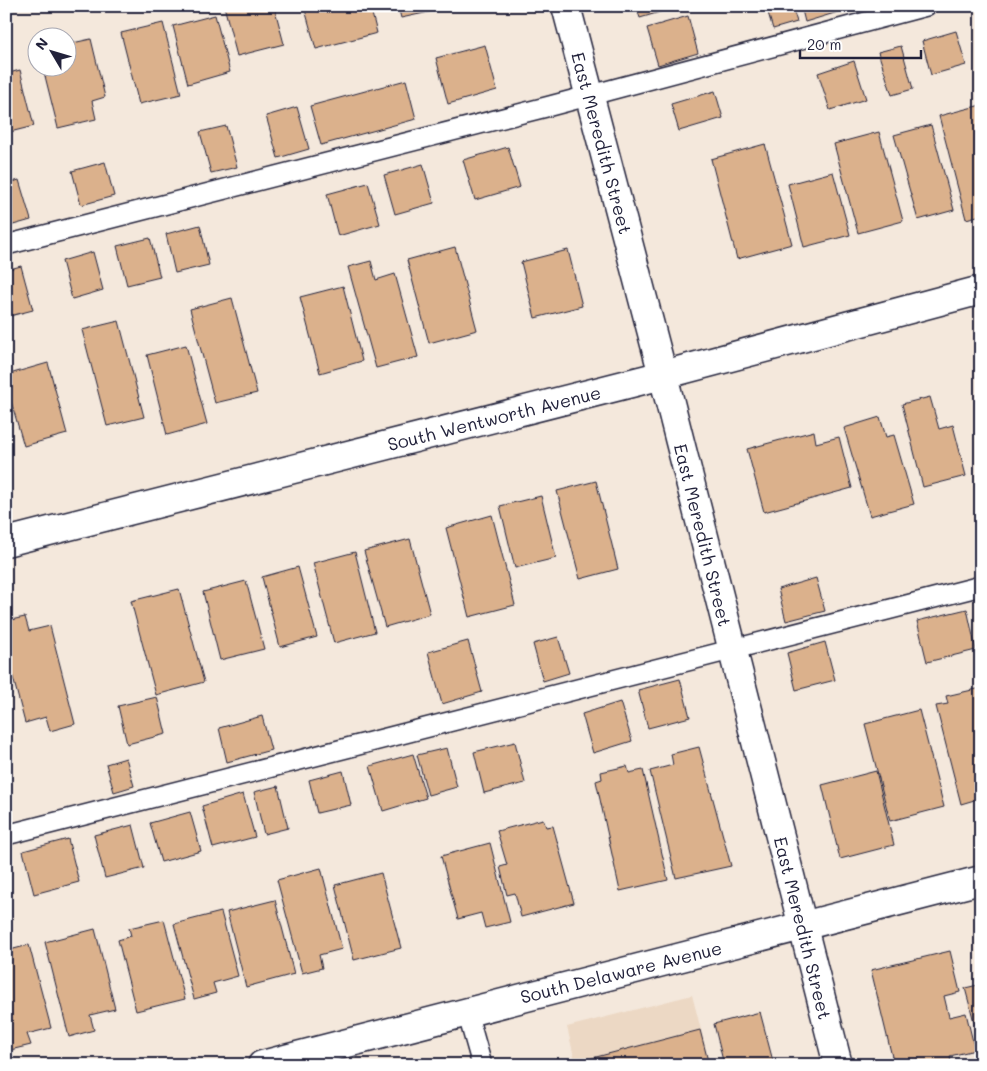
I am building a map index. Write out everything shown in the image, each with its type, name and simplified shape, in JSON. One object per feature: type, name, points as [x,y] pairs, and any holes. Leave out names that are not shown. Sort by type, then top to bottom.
[{"type":"street","name":"East Meredith Street","points":[[566,6],[663,375],[838,1065]]},
{"type":"street","name":"South Wentworth Avenue","points":[[6,542],[663,375],[981,290]]},
{"type":"street","name":"South Delaware Avenue","points":[[262,1065],[981,880]]},
{"type":"lane","points":[[6,245],[589,96],[926,6]]},
{"type":"lane","points":[[6,835],[981,586]]},
{"type":"lane","points":[[467,1012],[482,1065]]},
{"type":"shaded area","points":[[692,995],[710,1065],[576,1065],[567,1027]]},
{"type":"building","points":[[224,6],[274,6],[284,44],[237,56]]},
{"type":"building","points":[[304,6],[370,6],[377,33],[316,49]]},
{"type":"building","points":[[398,6],[448,6],[448,8],[401,18]]},
{"type":"building","points":[[636,6],[680,6],[640,18]]},
{"type":"building","points":[[766,6],[792,6],[797,22],[773,29]]},
{"type":"building","points":[[801,6],[837,6],[838,12],[805,22]]},
{"type":"building","points":[[215,15],[230,72],[188,84],[173,26]]},
{"type":"building","points":[[688,16],[698,53],[658,65],[647,28]]},
{"type":"building","points":[[163,23],[181,94],[139,104],[121,33]]},
{"type":"building","points":[[956,31],[966,65],[931,75],[922,41]]},
{"type":"building","points":[[91,39],[105,97],[92,101],[96,119],[58,128],[46,78],[78,78],[78,42]]},
{"type":"building","points":[[485,45],[497,90],[448,104],[436,58]]},
{"type":"building","points":[[901,46],[913,89],[892,95],[878,52]]},
{"type":"building","points":[[6,60],[9,73],[20,70],[34,126],[6,133]]},
{"type":"building","points":[[854,61],[866,99],[830,110],[818,73]]},
{"type":"building","points":[[406,80],[416,119],[321,145],[310,106]]},
{"type":"building","points":[[715,91],[723,118],[679,131],[671,104]]},
{"type":"building","points":[[981,105],[981,215],[966,219],[939,116]]},
{"type":"building","points":[[297,107],[309,149],[278,158],[266,116]]},
{"type":"building","points":[[931,125],[954,210],[918,220],[894,135]]},
{"type":"building","points":[[226,126],[237,167],[211,173],[200,132]]},
{"type":"building","points":[[879,132],[903,221],[858,233],[834,144]]},
{"type":"building","points":[[765,144],[792,244],[737,259],[711,159]]},
{"type":"building","points":[[508,147],[520,187],[475,200],[463,160]]},
{"type":"building","points":[[105,162],[114,196],[81,205],[72,171]]},
{"type":"building","points":[[423,164],[434,203],[395,214],[384,175]]},
{"type":"building","points":[[833,172],[850,235],[804,247],[788,184]]},
{"type":"building","points":[[19,180],[31,220],[6,227],[6,184]]},
{"type":"building","points":[[368,183],[380,224],[338,236],[327,194]]},
{"type":"building","points":[[200,225],[209,265],[175,273],[166,234]]},
{"type":"building","points":[[150,238],[160,277],[127,285],[117,246]]},
{"type":"building","points":[[455,247],[477,330],[429,343],[407,260]]},
{"type":"building","points":[[568,250],[582,306],[535,318],[521,262]]},
{"type":"building","points":[[93,252],[103,290],[72,299],[62,261]]},
{"type":"building","points":[[371,261],[376,280],[395,274],[418,357],[376,368],[348,267]]},
{"type":"building","points":[[21,266],[33,310],[6,317],[6,270]]},
{"type":"building","points":[[343,286],[362,361],[320,373],[300,297]]},
{"type":"building","points":[[232,298],[257,393],[215,403],[190,309]]},
{"type":"building","points":[[119,321],[144,417],[107,426],[82,330]]},
{"type":"building","points":[[186,345],[207,424],[167,435],[147,355]]},
{"type":"building","points":[[48,363],[67,434],[24,446],[6,384],[6,375]]},
{"type":"building","points":[[930,397],[939,429],[953,425],[966,476],[923,487],[902,404]]},
{"type":"building","points":[[880,417],[886,437],[894,435],[914,504],[870,516],[844,428]]},
{"type":"building","points":[[814,431],[816,443],[839,437],[852,488],[764,512],[747,449]]},
{"type":"building","points":[[596,481],[618,569],[580,579],[557,491]]},
{"type":"building","points":[[541,496],[556,558],[515,568],[500,506]]},
{"type":"building","points":[[492,515],[515,605],[469,617],[446,528]]},
{"type":"building","points":[[410,539],[430,614],[385,627],[364,551]]},
{"type":"building","points":[[355,552],[375,632],[334,643],[313,563]]},
{"type":"building","points":[[298,567],[317,637],[280,647],[262,577]]},
{"type":"building","points":[[816,578],[825,611],[786,621],[778,589]]},
{"type":"building","points":[[246,581],[264,649],[220,660],[203,592]]},
{"type":"building","points":[[179,589],[204,682],[156,695],[131,601]]},
{"type":"building","points":[[967,609],[976,650],[927,662],[917,621]]},
{"type":"building","points":[[25,617],[29,631],[50,626],[75,724],[50,731],[46,717],[25,723],[6,651],[6,621]]},
{"type":"building","points":[[558,637],[569,673],[543,681],[533,644]]},
{"type":"building","points":[[468,641],[482,692],[442,704],[428,652]]},
{"type":"building","points":[[825,642],[835,680],[796,690],[787,653]]},
{"type":"building","points":[[680,679],[690,717],[648,728],[638,690]]},
{"type":"building","points":[[981,688],[981,798],[961,804],[936,706],[948,704],[946,696]]},
{"type":"building","points":[[157,697],[166,734],[127,744],[118,706]]},
{"type":"building","points":[[620,702],[632,741],[593,753],[582,714]]},
{"type":"building","points":[[919,710],[944,807],[890,821],[865,724]]},
{"type":"building","points":[[262,716],[271,750],[227,762],[219,728]]},
{"type":"building","points":[[515,742],[525,783],[484,793],[474,752]]},
{"type":"building","points":[[699,747],[731,866],[676,878],[650,771],[673,765],[671,754]]},
{"type":"building","points":[[447,748],[457,787],[428,795],[417,755]]},
{"type":"building","points":[[413,754],[426,798],[383,811],[370,766]]},
{"type":"building","points":[[126,758],[134,786],[114,792],[106,764]]},
{"type":"building","points":[[627,766],[629,773],[643,770],[668,880],[620,891],[596,781],[602,779],[601,772]]},
{"type":"building","points":[[343,771],[351,805],[317,813],[309,780]]},
{"type":"building","points":[[876,771],[894,845],[840,859],[822,785]]},
{"type":"building","points":[[278,786],[288,828],[264,834],[254,792]]},
{"type":"building","points":[[243,794],[255,837],[213,848],[202,806]]},
{"type":"building","points":[[6,807],[8,807],[13,822],[6,824]]},
{"type":"building","points":[[190,812],[201,851],[161,862],[150,823]]},
{"type":"building","points":[[543,819],[546,827],[553,826],[574,903],[521,917],[515,893],[507,895],[500,867],[507,865],[497,831]]},
{"type":"building","points":[[133,825],[144,868],[105,878],[94,835]]},
{"type":"building","points":[[68,839],[79,882],[34,894],[23,851]]},
{"type":"building","points":[[490,843],[510,922],[485,928],[481,913],[458,919],[441,856]]},
{"type":"building","points":[[321,868],[342,949],[319,955],[322,968],[302,973],[277,880]]},
{"type":"building","points":[[381,873],[401,948],[354,960],[335,885]]},
{"type":"building","points":[[275,900],[294,974],[246,987],[227,912]]},
{"type":"building","points":[[221,912],[238,976],[213,983],[216,993],[194,999],[174,924]]},
{"type":"building","points":[[164,920],[185,999],[136,1011],[118,940],[131,936],[129,928]]},
{"type":"building","points":[[95,929],[115,1009],[90,1015],[94,1030],[69,1037],[45,942]]},
{"type":"building","points":[[29,945],[51,1028],[27,1034],[31,1045],[6,1051],[6,951]]},
{"type":"building","points":[[950,951],[960,992],[944,996],[949,1017],[966,1013],[975,1050],[950,1056],[951,1063],[943,1065],[894,1065],[871,970]]},
{"type":"building","points":[[981,974],[981,1048],[965,988],[978,985],[978,978]]},
{"type":"building","points":[[760,1012],[774,1065],[724,1065],[714,1024]]},
{"type":"building","points":[[700,1030],[709,1065],[578,1065],[577,1062]]}]
